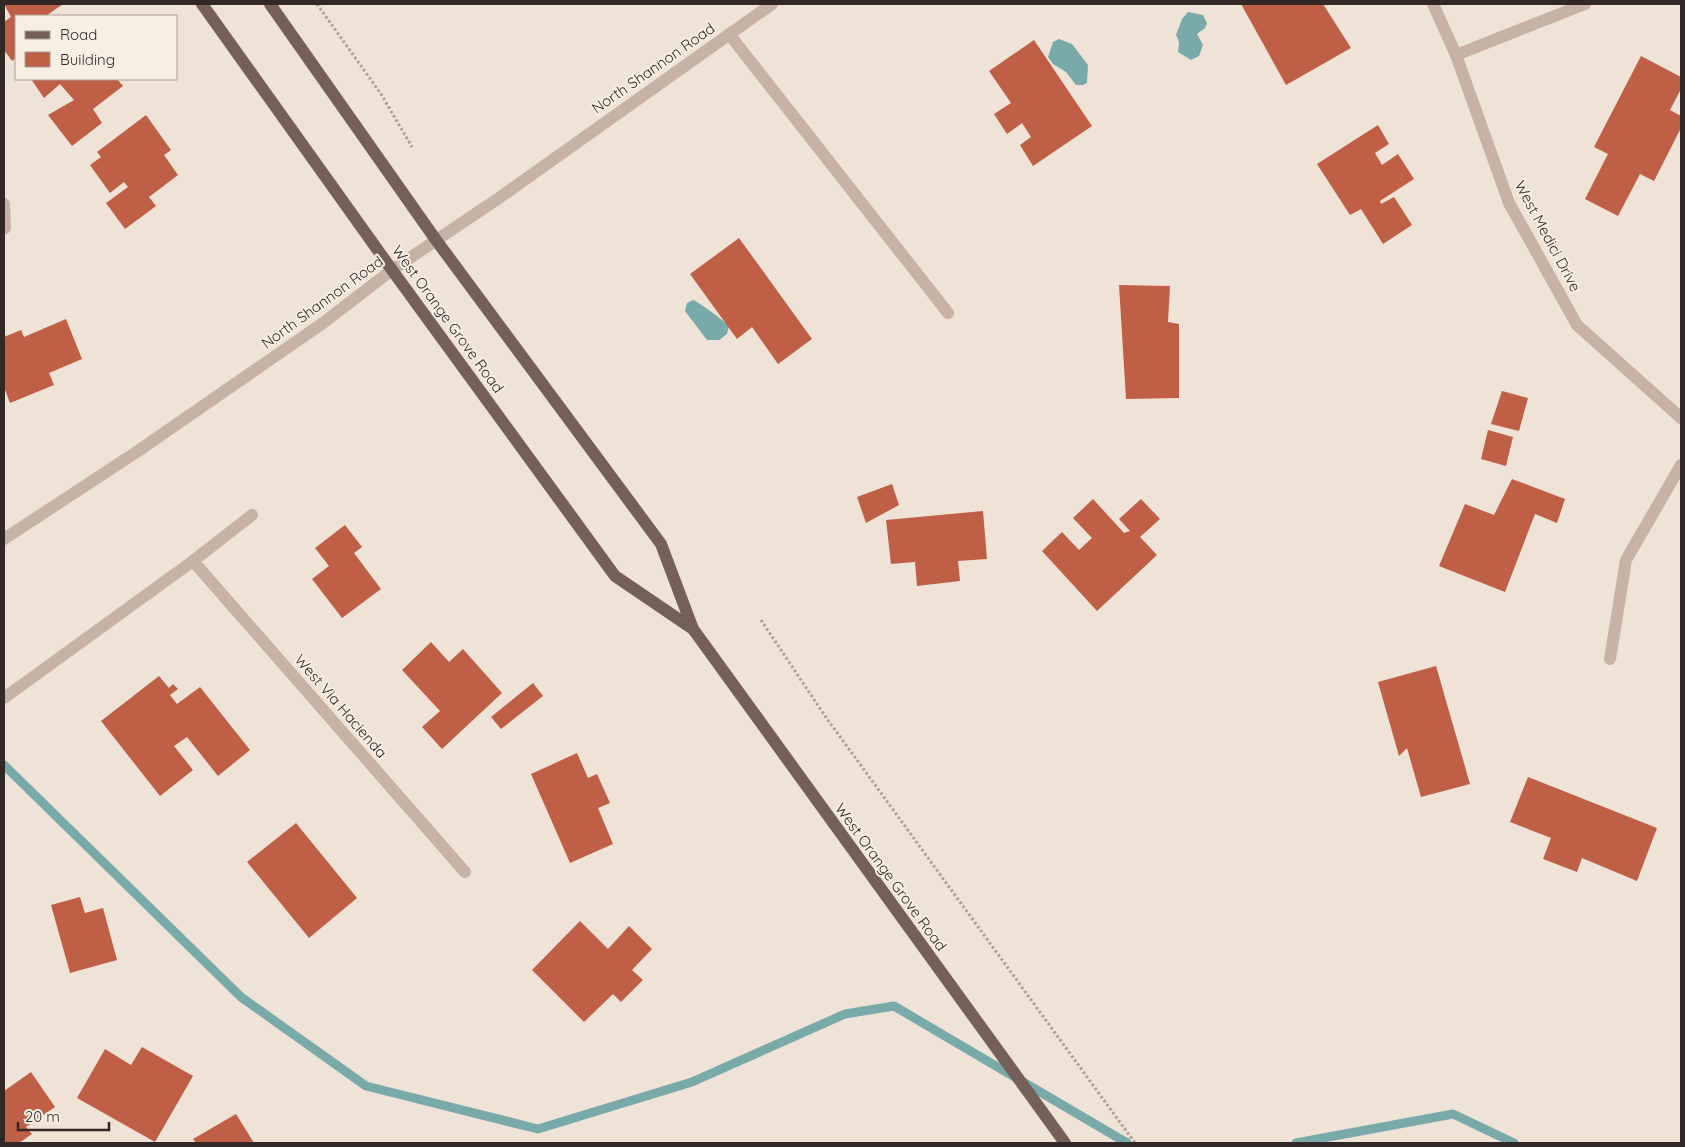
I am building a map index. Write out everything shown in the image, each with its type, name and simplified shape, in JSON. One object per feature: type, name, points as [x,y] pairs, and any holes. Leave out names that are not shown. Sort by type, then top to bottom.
[{"type":"main road","name":"West Orange Grove Road","points":[[202,4],[392,270],[615,576],[693,629]]},
{"type":"main road","name":"West Orange Grove Road","points":[[270,4],[436,240],[661,544],[693,629],[1065,1143]]},
{"type":"street","name":"North Shannon Road","points":[[4,539],[323,323],[392,270],[772,4]]},
{"type":"street","name":"West Medici Drive","points":[[1433,4],[1456,54],[1509,203],[1577,325],[1681,418]]},
{"type":"street","points":[[1456,54],[1585,4]]},
{"type":"street","name":"North Shannon Road","points":[[729,34],[948,312]]},
{"type":"street","points":[[4,204],[5,228]]},
{"type":"street","points":[[1610,659],[1626,560],[1681,464]]},
{"type":"street","points":[[4,698],[193,561],[252,515]]},
{"type":"street","name":"West Via Hacienda","points":[[193,561],[465,872]]},
{"type":"path","points":[[317,4],[381,94],[412,147]]},
{"type":"path","points":[[761,620],[824,716],[1135,1143]]},
{"type":"water","points":[[1188,12],[1203,15],[1207,23],[1205,28],[1197,34],[1203,45],[1199,56],[1191,60],[1178,52],[1179,42],[1176,35],[1182,19]]},
{"type":"water","points":[[1059,39],[1072,44],[1088,65],[1087,83],[1076,85],[1066,72],[1053,64],[1048,57],[1053,42]]},
{"type":"water","points":[[693,300],[729,326],[727,334],[719,340],[707,340],[685,311],[687,303]]},
{"type":"building","points":[[4,4],[63,4],[47,15],[15,15],[15,59],[12,61],[4,50],[4,22],[11,17]]},
{"type":"building","points":[[1241,4],[1323,4],[1351,48],[1286,85]]},
{"type":"building","points":[[1034,40],[1092,126],[1033,166],[1020,145],[1031,137],[1022,123],[1007,134],[994,114],[1011,103],[989,71]]},
{"type":"building","points":[[1641,56],[1681,77],[1681,89],[1670,110],[1681,116],[1681,128],[1654,181],[1640,174],[1618,216],[1585,199],[1608,154],[1594,147]]},
{"type":"building","points":[[32,80],[118,80],[123,86],[93,109],[102,123],[72,146],[48,115],[74,100],[60,84],[44,98]]},
{"type":"building","points":[[146,115],[171,150],[164,155],[178,175],[149,197],[156,206],[125,229],[106,203],[128,187],[124,182],[110,193],[90,165],[101,157],[97,152]]},
{"type":"building","points":[[1378,125],[1389,144],[1375,153],[1382,165],[1398,154],[1414,179],[1380,201],[1381,204],[1394,197],[1412,225],[1383,244],[1361,209],[1350,215],[1317,164]]},
{"type":"building","points":[[739,238],[812,339],[778,364],[752,327],[737,339],[690,274]]},
{"type":"building","points":[[1119,285],[1170,286],[1168,322],[1179,324],[1179,398],[1126,399]]},
{"type":"building","points":[[66,319],[82,359],[49,373],[54,385],[10,403],[4,387],[4,337],[21,330],[24,337]]},
{"type":"building","points":[[1502,391],[1528,398],[1519,431],[1491,424]]},
{"type":"building","points":[[1488,430],[1513,437],[1506,466],[1481,459]]},
{"type":"building","points":[[1512,479],[1565,499],[1557,523],[1535,514],[1505,592],[1439,566],[1465,504],[1494,515]]},
{"type":"building","points":[[892,484],[899,505],[866,523],[857,497]]},
{"type":"building","points":[[1093,499],[1124,533],[1130,531],[1119,519],[1141,499],[1160,519],[1140,537],[1157,555],[1097,611],[1042,551],[1062,532],[1079,550],[1092,538],[1073,518]]},
{"type":"building","points":[[983,511],[987,559],[958,561],[960,581],[917,586],[915,562],[891,564],[886,520]]},
{"type":"building","points":[[345,525],[362,547],[354,553],[381,589],[342,618],[312,579],[329,566],[315,548]]},
{"type":"building","points":[[431,642],[449,662],[463,649],[502,693],[442,749],[422,727],[440,711],[402,670]]},
{"type":"building","points":[[1436,666],[1470,784],[1421,797],[1407,748],[1399,756],[1378,682]]},
{"type":"building","points":[[159,676],[169,688],[173,684],[178,689],[170,695],[177,704],[200,687],[250,750],[218,776],[187,737],[174,746],[193,770],[160,796],[101,721]]},
{"type":"building","points":[[533,683],[543,696],[501,729],[491,717]]},
{"type":"building","points":[[577,753],[588,778],[597,774],[610,803],[598,808],[613,844],[570,863],[531,774]]},
{"type":"building","points":[[1528,777],[1657,828],[1637,881],[1582,858],[1577,872],[1543,859],[1551,838],[1510,822]]},
{"type":"building","points":[[296,823],[357,898],[309,938],[247,862]]},
{"type":"building","points":[[80,897],[85,913],[103,908],[117,960],[70,973],[51,905]]},
{"type":"building","points":[[580,921],[608,949],[629,926],[652,949],[632,970],[643,980],[621,1002],[613,994],[584,1022],[532,970]]},
{"type":"building","points":[[142,1047],[193,1076],[155,1142],[77,1098],[105,1049],[131,1065]]},
{"type":"building","points":[[31,1072],[55,1107],[26,1127],[32,1134],[19,1143],[4,1143],[4,1091]]},
{"type":"building","points":[[236,1114],[254,1143],[196,1143],[193,1139]]},
{"type":"waterway","points":[[4,765],[241,997],[366,1086],[538,1129],[692,1082],[845,1014],[894,1006],[1127,1143]]},
{"type":"waterway","points":[[1296,1143],[1453,1114],[1514,1143]]}]
